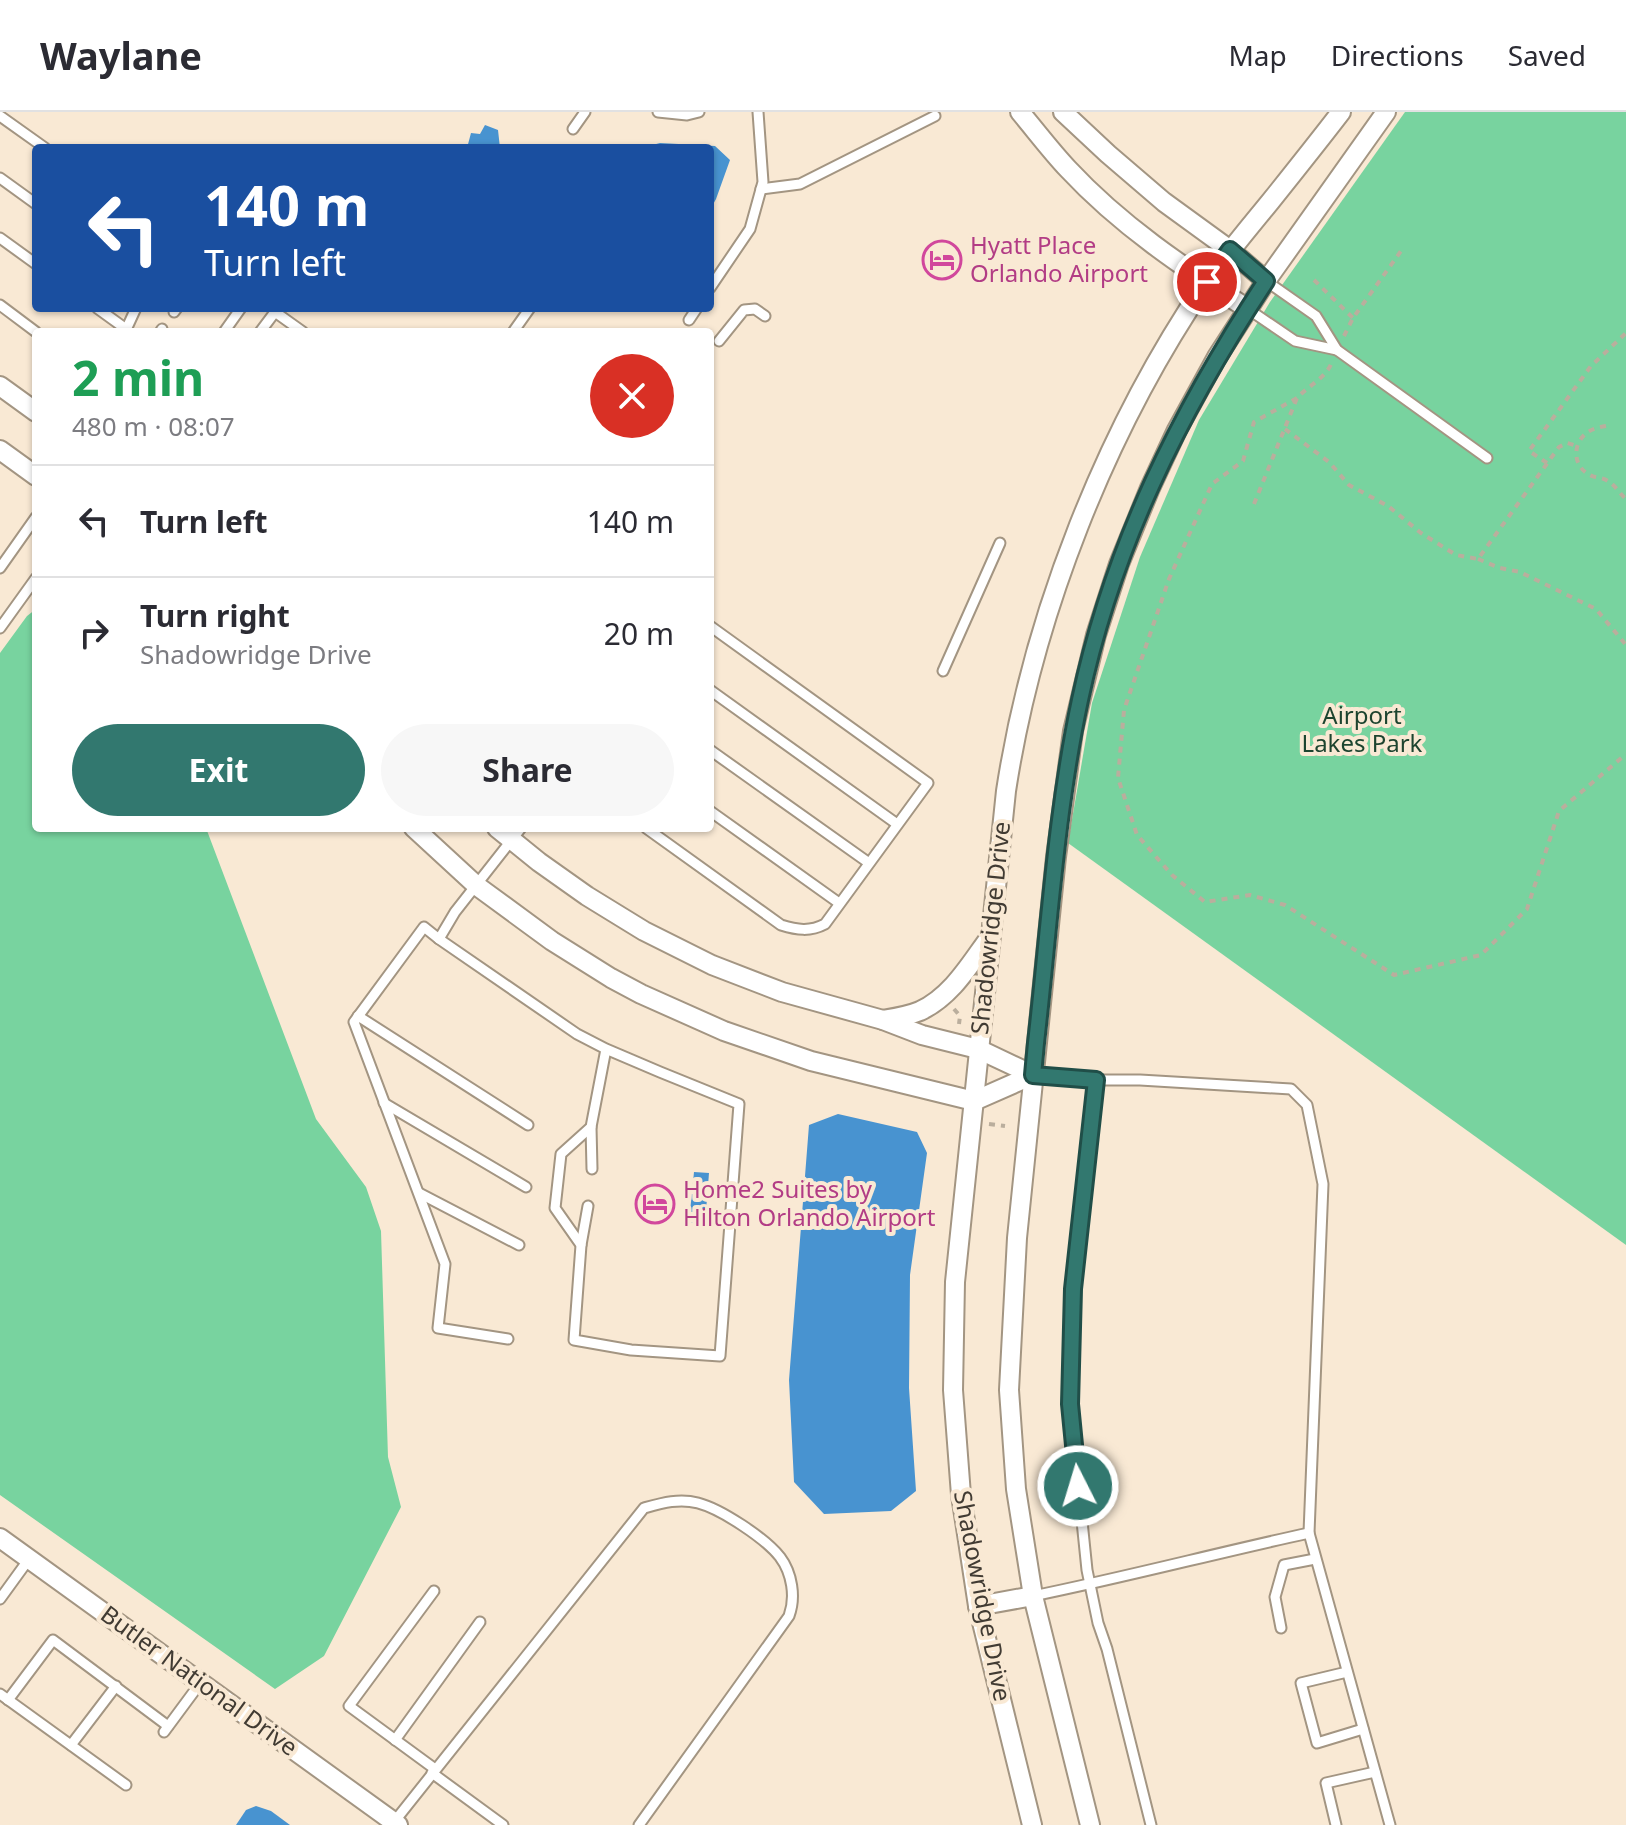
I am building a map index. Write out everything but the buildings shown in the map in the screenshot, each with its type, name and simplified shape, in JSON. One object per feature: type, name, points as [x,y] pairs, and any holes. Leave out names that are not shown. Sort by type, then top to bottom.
[{"type":"street","points":[[1020,112],[1068,169],[1137,232],[1248,309]]},
{"type":"street","points":[[1063,112],[1164,202],[1230,250],[1266,281]]},
{"type":"street","name":"Shadowridge Drive","points":[[1032,1825],[978,1606],[961,1495],[953,1390],[955,1282],[1010,763],[1040,636],[1072,545],[1115,444],[1165,348],[1207,282],[1341,112]]},
{"type":"street","name":"Shadowridge Drive","points":[[1090,1825],[1033,1596],[1016,1489],[1009,1390],[1016,1250],[1067,769],[1096,635],[1124,552],[1164,457],[1202,384],[1266,281],[1386,112]]},
{"type":"street","points":[[0,386],[32,409]]},
{"type":"street","points":[[0,450],[32,473]]},
{"type":"street","points":[[418,832],[477,886],[527,925],[641,994],[696,1020],[784,1053],[974,1101],[1033,1075]]},
{"type":"street","points":[[510,832],[599,904],[700,959],[782,992],[978,1049],[1033,1075]]},
{"type":"street","points":[[883,1020],[921,1010],[944,995],[991,935]]},
{"type":"street","name":"Butler National Drive","points":[[0,1538],[396,1824]]},
{"type":"street","points":[[978,1606],[1033,1596]]},
{"type":"lane","points":[[573,129],[585,112]]},
{"type":"lane","points":[[658,112],[687,115],[699,112]]},
{"type":"lane","points":[[714,282],[750,229],[763,182],[758,112]]},
{"type":"lane","points":[[0,116],[39,144]]},
{"type":"lane","points":[[761,189],[800,184],[935,116]]},
{"type":"lane","points":[[0,178],[32,201]]},
{"type":"lane","points":[[0,238],[32,261]]},
{"type":"lane","points":[[1266,281],[1316,316],[1337,350],[1487,458]]},
{"type":"lane","points":[[0,305],[32,329]]},
{"type":"lane","points":[[719,341],[744,310],[755,309],[765,316]]},
{"type":"lane","points":[[1248,309],[1295,341],[1337,350]]},
{"type":"lane","points":[[102,312],[122,328]]},
{"type":"lane","points":[[275,312],[297,328]]},
{"type":"lane","points":[[689,320],[694,312]]},
{"type":"lane","points":[[0,568],[32,523]]},
{"type":"lane","points":[[943,671],[1000,543]]},
{"type":"lane","points":[[0,628],[32,584]]},
{"type":"lane","points":[[652,832],[781,925],[794,929],[816,928],[825,924],[928,783],[714,629]]},
{"type":"lane","points":[[714,693],[897,824]]},
{"type":"lane","points":[[714,753],[869,863]]},
{"type":"lane","points":[[714,814],[839,903]]},
{"type":"lane","points":[[439,939],[510,832]]},
{"type":"lane","points":[[508,1339],[438,1328],[445,1264],[354,1022],[424,927],[577,1034],[739,1104],[720,1356],[631,1350],[574,1340],[581,1245],[588,1206]]},
{"type":"lane","points":[[358,1016],[528,1125]]},
{"type":"lane","points":[[592,1169],[591,1127],[606,1049]]},
{"type":"lane","points":[[1033,1075],[1291,1089],[1307,1105],[1323,1184],[1309,1533],[1390,1825]]},
{"type":"lane","points":[[1096,1080],[1073,1289],[1070,1404],[1082,1540],[1090,1585],[1151,1825]]},
{"type":"lane","points":[[384,1103],[526,1187]]},
{"type":"lane","points":[[581,1245],[555,1208],[561,1154],[591,1127]]},
{"type":"lane","points":[[418,1192],[519,1245]]},
{"type":"lane","points":[[396,1824],[434,1771],[644,1508],[671,1500],[698,1503],[744,1526],[779,1555],[792,1587],[792,1608],[639,1825]]},
{"type":"lane","points":[[1033,1596],[1309,1533]]},
{"type":"lane","points":[[0,1599],[29,1559]]},
{"type":"lane","points":[[1281,1628],[1275,1597],[1284,1565],[1315,1559]]},
{"type":"lane","points":[[434,1591],[349,1706],[503,1825]]},
{"type":"lane","points":[[395,1740],[480,1622]]},
{"type":"lane","points":[[126,1785],[4,1697],[53,1640],[116,1686],[166,1729],[201,1682]]},
{"type":"lane","points":[[1347,1672],[1301,1683],[1317,1743],[1363,1729]]},
{"type":"lane","points":[[71,1745],[116,1686]]},
{"type":"lane","points":[[1336,1825],[1326,1783],[1375,1772]]},
{"type":"path","points":[[1401,251],[1353,318],[1327,374],[1297,398],[1254,422],[1243,461],[1212,484],[1169,579],[1124,710],[1118,778],[1137,835],[1172,875],[1205,902],[1250,895],[1285,905],[1394,975],[1481,955],[1527,909],[1559,811],[1626,754]]},
{"type":"path","points":[[1314,280],[1353,318]]},
{"type":"path","points":[[1547,463],[1529,451],[1591,366],[1626,333]]},
{"type":"path","points":[[1254,504],[1297,398]]},
{"type":"path","points":[[1606,426],[1594,428],[1584,436],[1577,446],[1576,456],[1580,467],[1589,475],[1610,482],[1626,499]]},
{"type":"path","points":[[1285,429],[1329,462],[1349,485],[1388,506],[1421,533],[1456,555],[1520,572],[1596,609],[1626,645]]},
{"type":"path","points":[[1478,559],[1559,447],[1567,443],[1577,446]]},
{"type":"path","points":[[954,1009],[960,1016],[959,1024]]},
{"type":"path","points":[[987,1124],[1005,1126]]},
{"type":"green space","name":"Airport Lakes Park","points":[[1405,112],[1626,112],[1626,1245],[1068,843],[1092,703],[1140,557],[1199,420],[1270,302]]},
{"type":"green space","points":[[32,612],[32,832],[208,832],[316,1119],[366,1187],[381,1231],[388,1457],[401,1507],[324,1656],[275,1689],[0,1495],[0,653]]},
{"type":"water","points":[[485,125],[498,130],[500,144],[468,144],[471,133],[480,134]]},
{"type":"water","points":[[714,146],[730,160],[714,203]]},
{"type":"water","points":[[838,1114],[917,1132],[927,1153],[910,1275],[909,1388],[916,1491],[891,1511],[824,1514],[794,1482],[789,1380],[809,1125]]},
{"type":"water","points":[[694,1172],[709,1173],[705,1224],[689,1222]]},
{"type":"water","points":[[256,1806],[271,1811],[290,1825],[236,1825],[246,1810]]},
{"type":"place","name":"Hyatt Place Orlando Airport","points":[[942,260]]},
{"type":"place","name":"Home2 Suites by Hilton Orlando Airport","points":[[655,1204]]},
{"type":"route","points":[[1078,1486],[1070,1404],[1073,1289],[1096,1080],[1033,1075],[1036,1043],[1067,769],[1096,635],[1119,564],[1164,457],[1217,357],[1266,281],[1230,250],[1207,282]]}]
